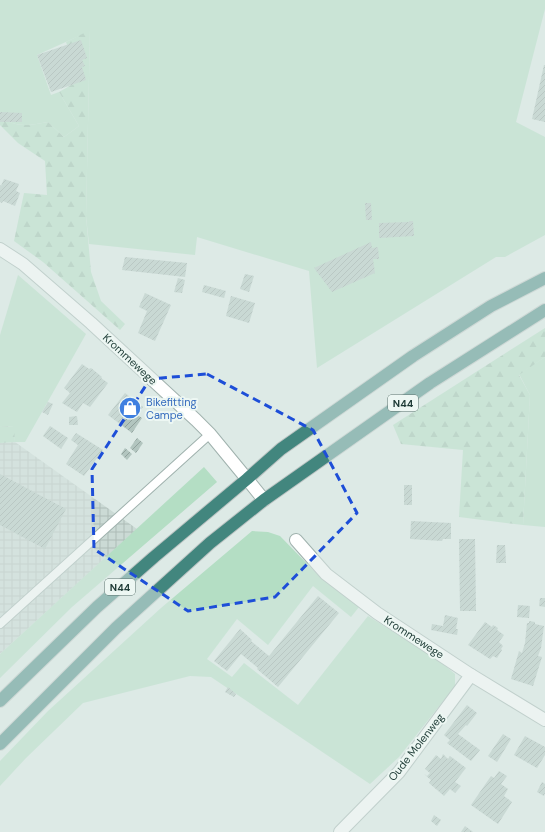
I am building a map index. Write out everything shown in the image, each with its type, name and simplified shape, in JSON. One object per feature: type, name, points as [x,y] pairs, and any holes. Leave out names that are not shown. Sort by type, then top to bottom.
[{"type":"highway","name":"N44","points":[[0,701],[97,607],[154,557],[247,480],[281,449],[413,356],[491,306],[545,278]]},
{"type":"highway","name":"N44","points":[[0,744],[116,628],[210,543],[264,500],[430,383],[545,310]]},
{"type":"street","name":"Krommewege","points":[[0,249],[23,264],[91,323],[210,434],[264,500]]},
{"type":"street","name":"Krommewege","points":[[296,540],[326,574],[378,613],[471,675],[545,720]]},
{"type":"street","name":"Oude Molenweg","points":[[340,832],[399,772],[471,675]]},
{"type":"lane","points":[[0,624],[210,434]]},
{"type":"highlighted area","points":[[207,374],[313,430],[357,513],[275,597],[188,611],[94,549],[92,469],[150,379]]},
{"type":"shaded area","points":[[15,442],[137,529],[0,654],[0,443]]},
{"type":"green space","points":[[0,0],[545,0],[545,9],[516,122],[545,137],[545,235],[505,257],[496,257],[317,368],[309,271],[197,237],[195,255],[89,244],[86,216],[90,31],[37,55],[51,95],[59,92],[79,126],[64,137],[48,122],[22,125],[16,124],[0,115]]},
{"type":"green space","points":[[90,30],[86,216],[91,272],[101,301],[125,324],[120,330],[43,262],[14,241],[24,193],[47,195],[45,161],[18,143],[0,125],[0,115],[11,122],[22,125],[48,122],[64,137],[79,126],[59,92],[80,80],[66,42]]},
{"type":"green space","points":[[18,275],[86,334],[25,442],[15,442],[13,426],[0,427],[0,335]]},
{"type":"green space","points":[[545,328],[545,357],[519,375],[530,395],[523,525],[459,517],[463,450],[401,444],[393,425]]},
{"type":"green space","points":[[545,357],[545,527],[523,525],[530,395],[519,374]]},
{"type":"green space","points":[[14,426],[15,442],[0,443],[0,427]]},
{"type":"green space","points":[[204,467],[217,482],[72,607],[0,678],[0,654]]},
{"type":"green space","points":[[252,531],[268,532],[280,536],[320,577],[359,607],[351,617],[313,586],[268,645],[237,619],[207,659],[232,677],[244,663],[298,705],[368,616],[437,659],[455,674],[455,686],[399,757],[370,784],[211,677],[190,676],[83,703],[26,758],[0,786],[0,761],[48,711],[161,608]]},
{"type":"building","points":[[81,40],[87,58],[82,60],[85,66],[82,67],[86,80],[51,92],[37,55]]},
{"type":"building","points":[[545,65],[545,122],[532,119]]},
{"type":"building","points":[[0,112],[22,113],[22,122],[0,122]]},
{"type":"building","points":[[4,179],[19,184],[16,191],[20,193],[15,206],[3,201],[2,203],[0,202],[0,185],[1,186]]},
{"type":"building","points":[[365,203],[371,203],[372,220],[366,220]]},
{"type":"building","points":[[413,221],[414,236],[379,238],[379,223]]},
{"type":"building","points":[[371,242],[372,248],[378,247],[379,259],[373,259],[375,273],[332,292],[314,268]]},
{"type":"building","points":[[125,257],[187,263],[185,277],[122,270]]},
{"type":"building","points":[[245,274],[254,276],[249,292],[240,289]]},
{"type":"building","points":[[178,278],[185,280],[182,293],[174,292]]},
{"type":"building","points":[[204,285],[226,291],[224,298],[202,292]]},
{"type":"building","points":[[145,293],[171,305],[155,341],[138,333],[147,311],[139,307]]},
{"type":"building","points":[[231,296],[255,303],[249,323],[226,316]]},
{"type":"building","points":[[82,364],[89,369],[91,368],[108,383],[90,407],[83,403],[77,412],[62,403],[70,393],[64,388]]},
{"type":"building","points":[[125,393],[143,407],[137,415],[142,418],[132,433],[108,415]]},
{"type":"building","points":[[48,402],[53,404],[48,415],[42,412]]},
{"type":"building","points":[[77,416],[78,425],[69,425],[69,417]]},
{"type":"building","points":[[50,426],[68,438],[61,449],[43,436]]},
{"type":"building","points":[[76,433],[103,450],[84,476],[66,464],[78,445],[71,440]]},
{"type":"building","points":[[137,438],[143,443],[136,453],[130,448]]},
{"type":"building","points":[[125,448],[132,454],[127,460],[121,454]]},
{"type":"building","points":[[0,474],[66,509],[45,549],[0,525]]},
{"type":"building","points":[[404,485],[412,485],[412,505],[404,505]]},
{"type":"building","points":[[411,521],[451,523],[451,539],[443,539],[442,541],[410,539]]},
{"type":"building","points":[[459,539],[475,539],[476,611],[460,611]]},
{"type":"building","points":[[497,545],[505,545],[506,563],[496,563]]},
{"type":"building","points":[[318,596],[339,613],[278,687],[241,654],[227,671],[214,661],[240,629],[252,640],[251,641],[269,656]]},
{"type":"building","points":[[540,598],[545,598],[545,607],[539,606]]},
{"type":"building","points":[[518,605],[530,606],[529,618],[517,617]]},
{"type":"building","points":[[445,615],[458,618],[456,629],[458,629],[457,635],[431,630],[432,624],[443,626]]},
{"type":"building","points":[[529,621],[544,626],[541,648],[538,656],[542,657],[533,686],[511,679],[519,651],[522,653],[525,643],[527,623],[529,623]]},
{"type":"building","points":[[485,622],[492,627],[493,625],[498,628],[497,630],[504,635],[499,642],[503,646],[497,658],[493,656],[490,659],[468,645]]},
{"type":"building","points":[[228,687],[236,694],[234,697],[225,692]]},
{"type":"building","points":[[467,705],[477,713],[467,726],[466,725],[458,734],[480,750],[471,761],[447,743],[450,740],[444,735]]},
{"type":"building","points":[[503,734],[511,739],[497,762],[488,756]]},
{"type":"building","points":[[525,736],[545,747],[545,755],[537,768],[514,755]]},
{"type":"building","points":[[443,754],[448,759],[450,756],[466,768],[455,782],[461,786],[455,793],[450,789],[444,796],[429,783],[431,780],[424,774],[427,776],[430,773],[425,769],[436,755],[441,759]]},
{"type":"building","points":[[499,771],[507,776],[501,784],[508,789],[504,796],[512,802],[498,824],[471,805],[491,776],[494,778]]},
{"type":"building","points":[[542,782],[545,784],[544,796],[537,792]]},
{"type":"building","points":[[434,815],[441,820],[437,826],[431,821]]},
{"type":"building","points":[[465,826],[473,832],[461,832]]},
{"type":"place","name":"Bikefitting Campe","points":[[130,408]]}]
